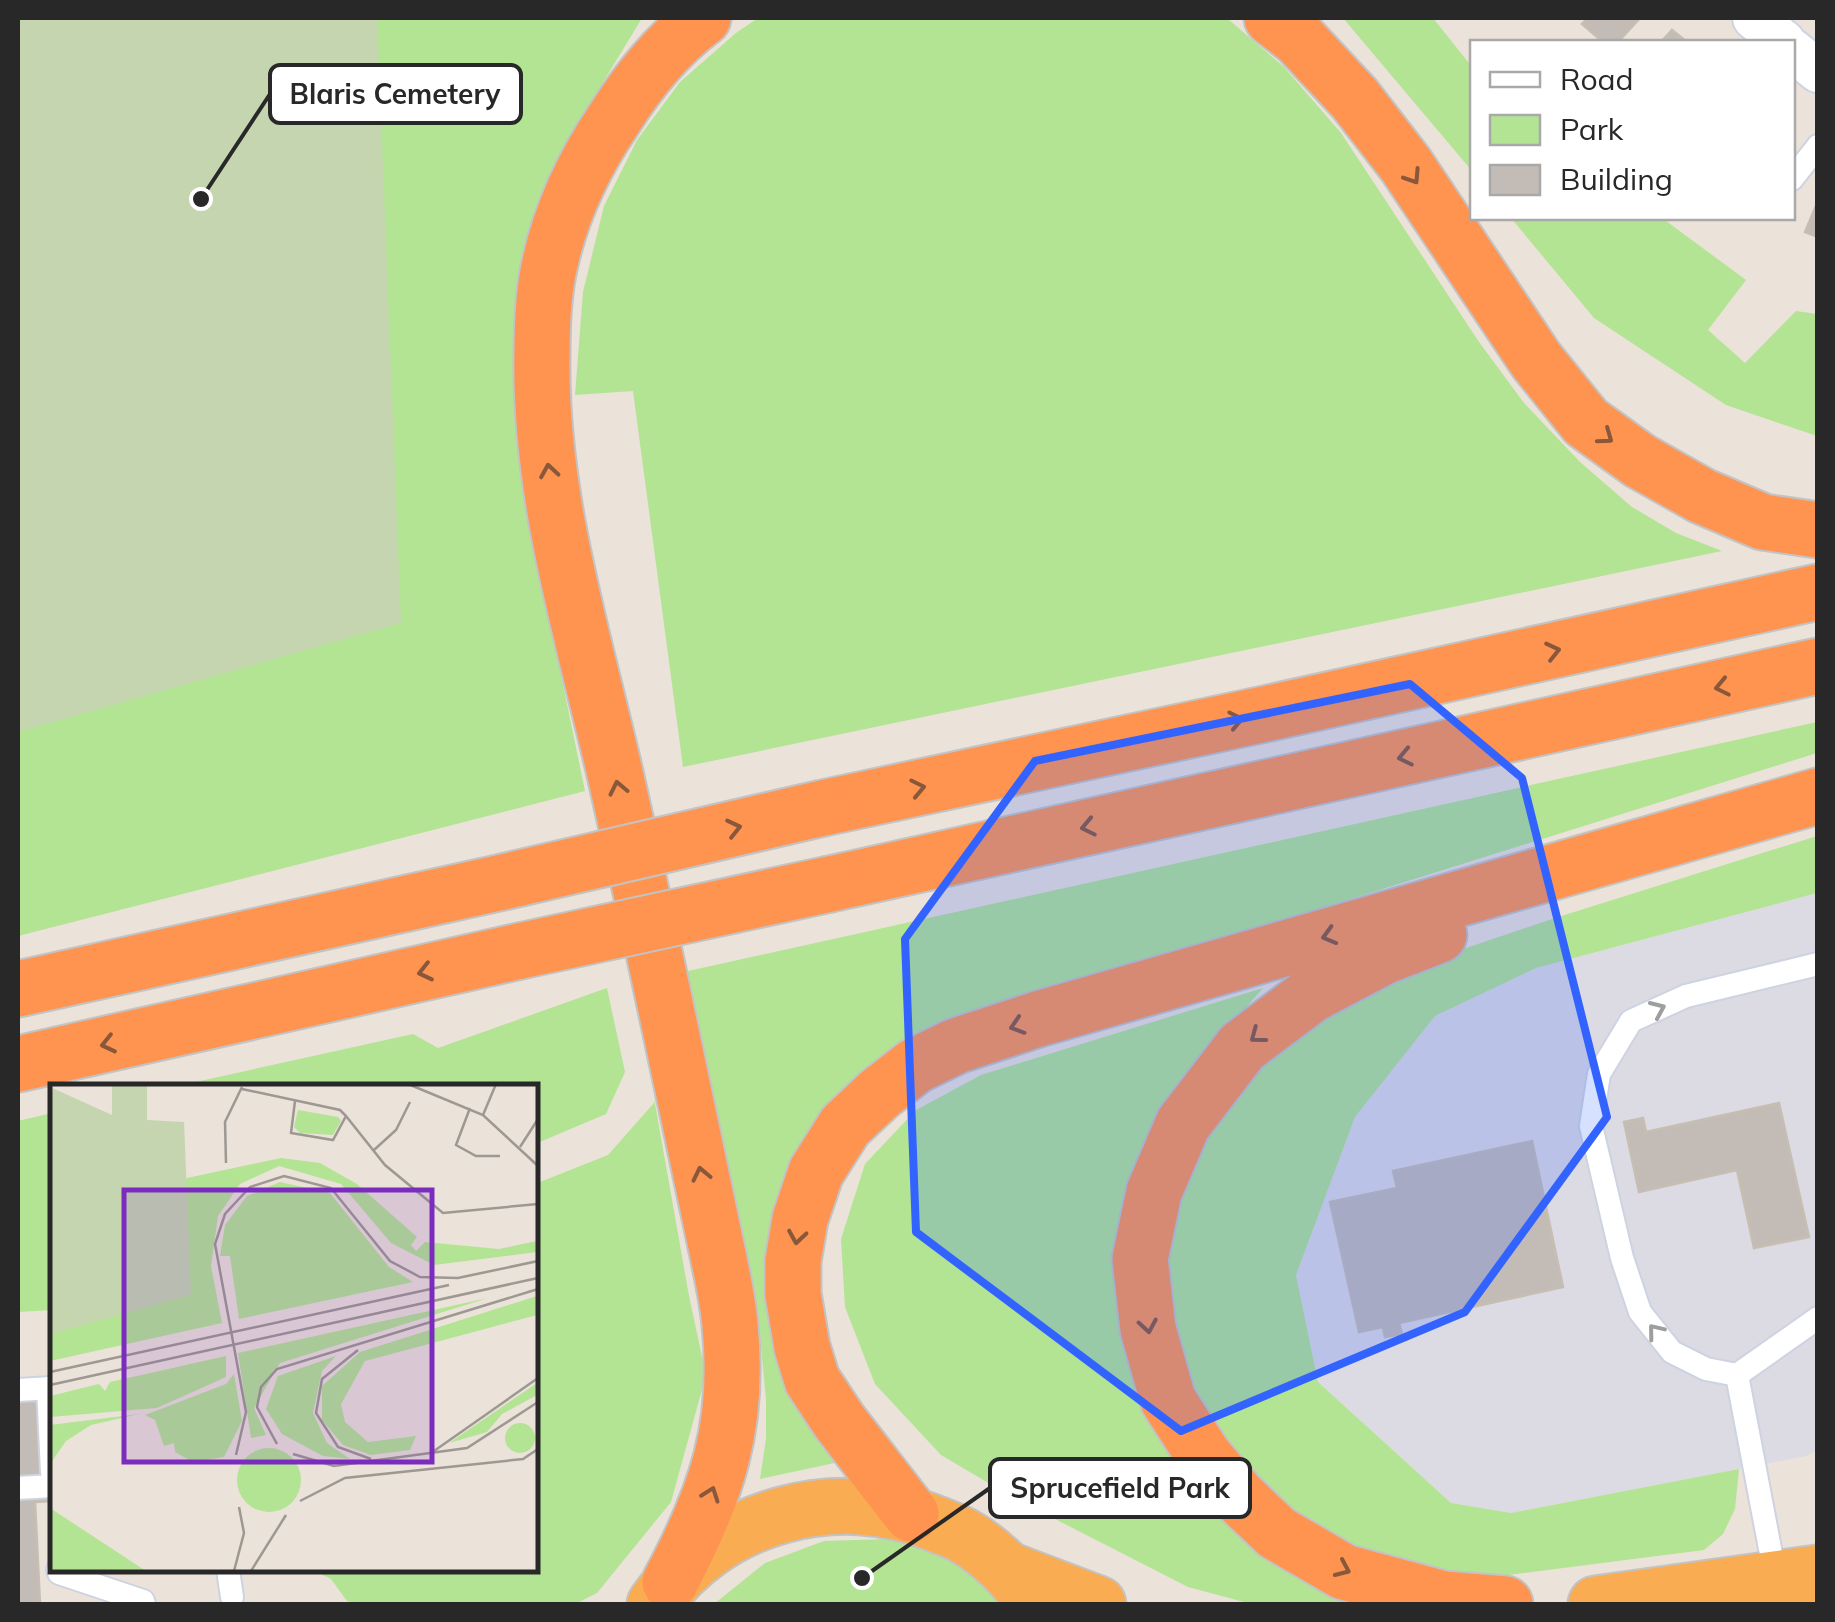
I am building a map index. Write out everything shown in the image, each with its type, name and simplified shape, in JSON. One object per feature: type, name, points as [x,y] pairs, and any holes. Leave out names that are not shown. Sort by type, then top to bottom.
[{"type":"highway","points":[[662,1593],[692,1540],[714,1488],[728,1432],[733,1376],[730,1323],[718,1250],[559,535],[541,390],[542,320],[550,264],[570,198],[599,140],[638,82],[688,29],[704,18]]},
{"type":"highway","points":[[1272,18],[1299,39],[1355,99],[1406,165],[1536,360],[1586,422],[1640,461],[1702,496],[1763,522],[1818,530]]},
{"type":"highway","points":[[18,989],[822,808],[1818,592]]},
{"type":"highway","points":[[18,1064],[1818,666]]},
{"type":"highway","points":[[911,1514],[812,1380],[793,1294],[793,1261],[800,1219],[816,1172],[845,1126],[879,1094],[915,1066],[956,1046],[1038,1019],[1818,796]]},
{"type":"highway","points":[[1505,1604],[1444,1598],[1344,1572],[1277,1532],[1238,1496],[1204,1456],[1168,1400],[1148,1329],[1140,1260],[1154,1192],[1183,1124],[1242,1047],[1311,996],[1384,956],[1760,813]]},
{"type":"highway","points":[[662,1593],[704,1553],[751,1526],[803,1509],[857,1505],[911,1514],[964,1536],[1024,1588],[1098,1604]]},
{"type":"highway","points":[[1596,1604],[1797,1576]]},
{"type":"street","points":[[1754,18],[1782,40]]},
{"type":"street","points":[[1795,52],[1818,71]]},
{"type":"lane","points":[[1795,174],[1818,146]]},
{"type":"lane","points":[[1818,964],[1686,996],[1631,1021],[1599,1074],[1592,1126],[1622,1258],[1640,1312],[1672,1352],[1706,1370],[1737,1375],[1818,1318]]},
{"type":"lane","points":[[1737,1375],[1797,1576]]},
{"type":"lane","points":[[18,1390],[50,1388]]},
{"type":"lane","points":[[18,1488],[50,1486]]},
{"type":"lane","points":[[58,1572],[142,1600],[144,1604]]},
{"type":"lane","points":[[228,1572],[232,1597]]},
{"type":"highlighted area","points":[[1410,684],[1522,778],[1607,1117],[1465,1312],[1181,1431],[916,1232],[905,939],[1035,761]]},
{"type":"shaded area","points":[[1817,893],[1817,1450],[1806,1456],[1511,1513],[1451,1503],[1318,1382],[1296,1275],[1355,1117],[1435,1016],[1536,968]]},
{"type":"green space","points":[[18,18],[377,18],[401,623],[18,732]]},
{"type":"green space","points":[[377,18],[642,18],[560,153],[517,308],[519,453],[585,791],[18,936],[18,714]]},
{"type":"green space","points":[[758,18],[1228,19],[1284,67],[1341,133],[1479,342],[1524,403],[1580,462],[1632,507],[1676,533],[1722,551],[683,767],[633,391],[575,395],[583,292],[604,206],[637,140],[680,82]]},
{"type":"green space","points":[[1343,18],[1433,18],[1470,64],[1470,169]]},
{"type":"green space","points":[[1513,220],[1665,220],[1746,280],[1708,330],[1745,363],[1796,311],[1817,314],[1817,436],[1726,405],[1594,318]]},
{"type":"green space","points":[[1817,722],[1817,753],[929,1034],[779,1199],[844,1461],[760,1479],[766,1400],[758,1314],[679,973]]},
{"type":"green space","points":[[1817,836],[1817,893],[1536,968],[1435,1016],[1355,1117],[1296,1275],[1318,1382],[1451,1503],[1511,1513],[1739,1469],[1735,1509],[1723,1534],[1704,1550],[1470,1580],[1394,1565],[1306,1520],[1223,1443],[1183,1371],[1160,1262],[1181,1171],[1241,1076],[1319,1012],[1410,967]]},
{"type":"green space","points":[[607,988],[625,1072],[606,1114],[538,1143],[538,1084],[187,1084],[413,1034],[438,1048]]},
{"type":"green space","points":[[1263,988],[1183,1080],[1128,1332],[1336,1584],[1347,1604],[1244,1602],[1188,1587],[1014,1498],[941,1455],[875,1384],[845,1307],[841,1239],[865,1164],[916,1110],[981,1075]]},
{"type":"green space","points":[[654,1098],[706,1375],[671,1502],[597,1593],[575,1604],[347,1601],[331,1579],[317,1572],[538,1572],[538,1183],[608,1155],[654,1103]]},
{"type":"green space","points":[[50,1113],[50,1310],[18,1312],[18,1121]]},
{"type":"green space","points":[[887,1539],[947,1557],[999,1593],[1007,1604],[714,1604],[765,1563],[824,1541]]},
{"type":"building","points":[[1588,18],[1640,18],[1620,40],[1601,40],[1582,24]]},
{"type":"building","points":[[1672,30],[1684,40],[1663,40]]},
{"type":"building","points":[[1818,201],[1818,237],[1805,232]]},
{"type":"building","points":[[1779,1103],[1809,1237],[1754,1248],[1737,1170],[1639,1192],[1624,1122],[1643,1118],[1646,1132]]},
{"type":"building","points":[[1532,1141],[1563,1287],[1399,1323],[1402,1334],[1385,1337],[1383,1327],[1359,1332],[1330,1202],[1397,1188],[1393,1171]]},
{"type":"building","points":[[50,1395],[50,1501],[35,1502],[40,1604],[18,1604],[18,1397]]},
{"type":"place","name":"Blaris Cemetery","points":[[201,199]]},
{"type":"place","name":"Sprucefield Park","points":[[862,1578]]}]
